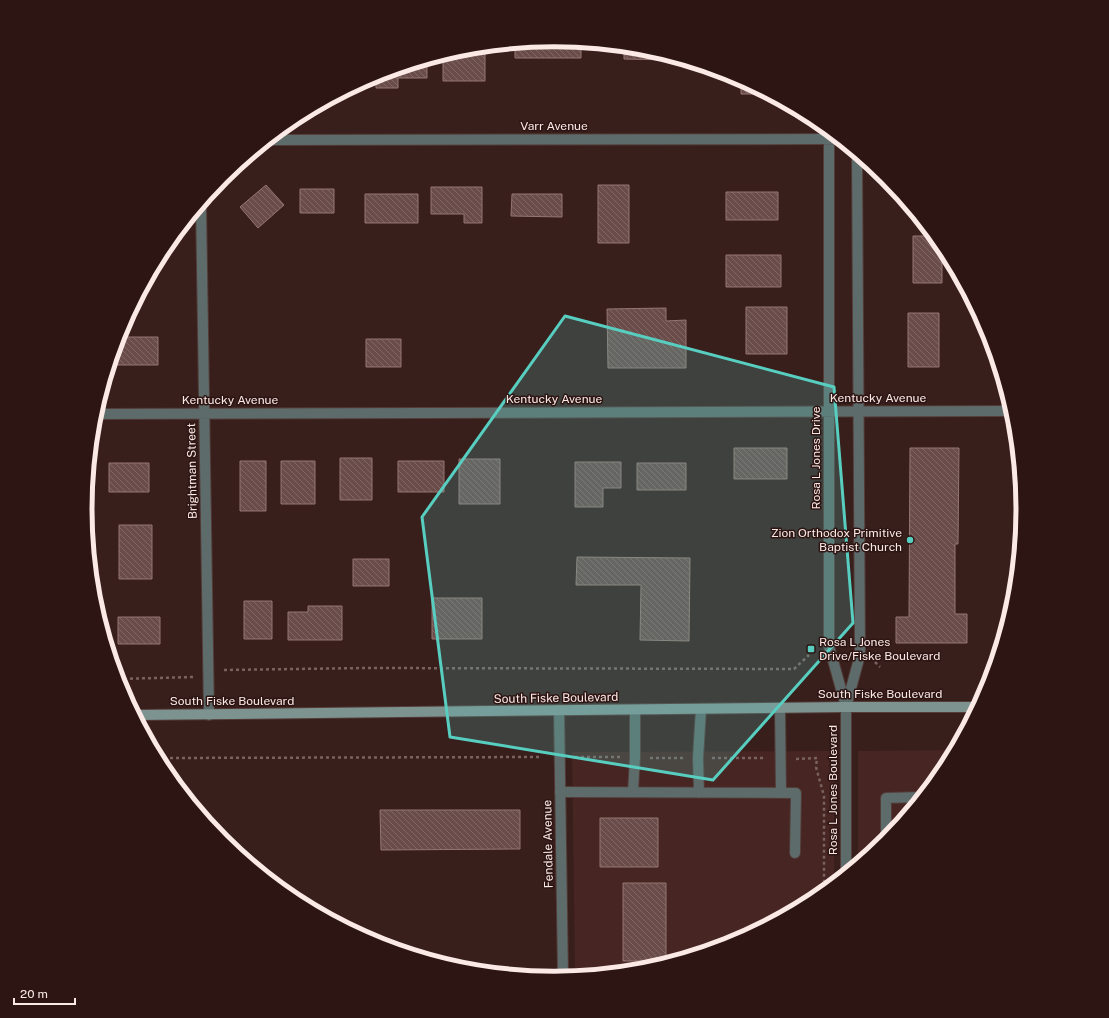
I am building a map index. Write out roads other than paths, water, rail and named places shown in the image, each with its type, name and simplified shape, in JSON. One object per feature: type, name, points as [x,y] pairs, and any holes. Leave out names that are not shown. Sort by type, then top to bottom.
[{"type":"main road","name":"South Fiske Boulevard","points":[[141,714],[209,715],[559,710],[972,707]]},
{"type":"street","name":"Varr Avenue","points":[[276,140],[827,136]]},
{"type":"street","name":"Rosa L Jones Drive","points":[[833,140],[829,412],[829,646],[846,707]]},
{"type":"street","points":[[846,707],[860,655],[857,160]]},
{"type":"street","name":"Brightman Street","points":[[201,211],[209,715]]},
{"type":"street","name":"Kentucky Avenue","points":[[102,414],[1006,411]]},
{"type":"street","name":"Rosa L Jones Boulevard","points":[[846,707],[846,867]]},
{"type":"street","points":[[780,708],[781,793]]},
{"type":"street","points":[[699,793],[698,758],[701,709]]},
{"type":"street","name":"Fendale Avenue","points":[[559,710],[563,971]]},
{"type":"street","points":[[633,792],[635,710]]},
{"type":"street","points":[[560,792],[796,793],[795,853]]},
{"type":"street","points":[[886,831],[886,798],[915,797]]},
{"type":"place","name":"Zion Orthodox Primitive Baptist Church","points":[[910,540]]},
{"type":"place","name":"Rosa L Jones Drive/Fiske Boulevard","points":[[811,649]]}]
